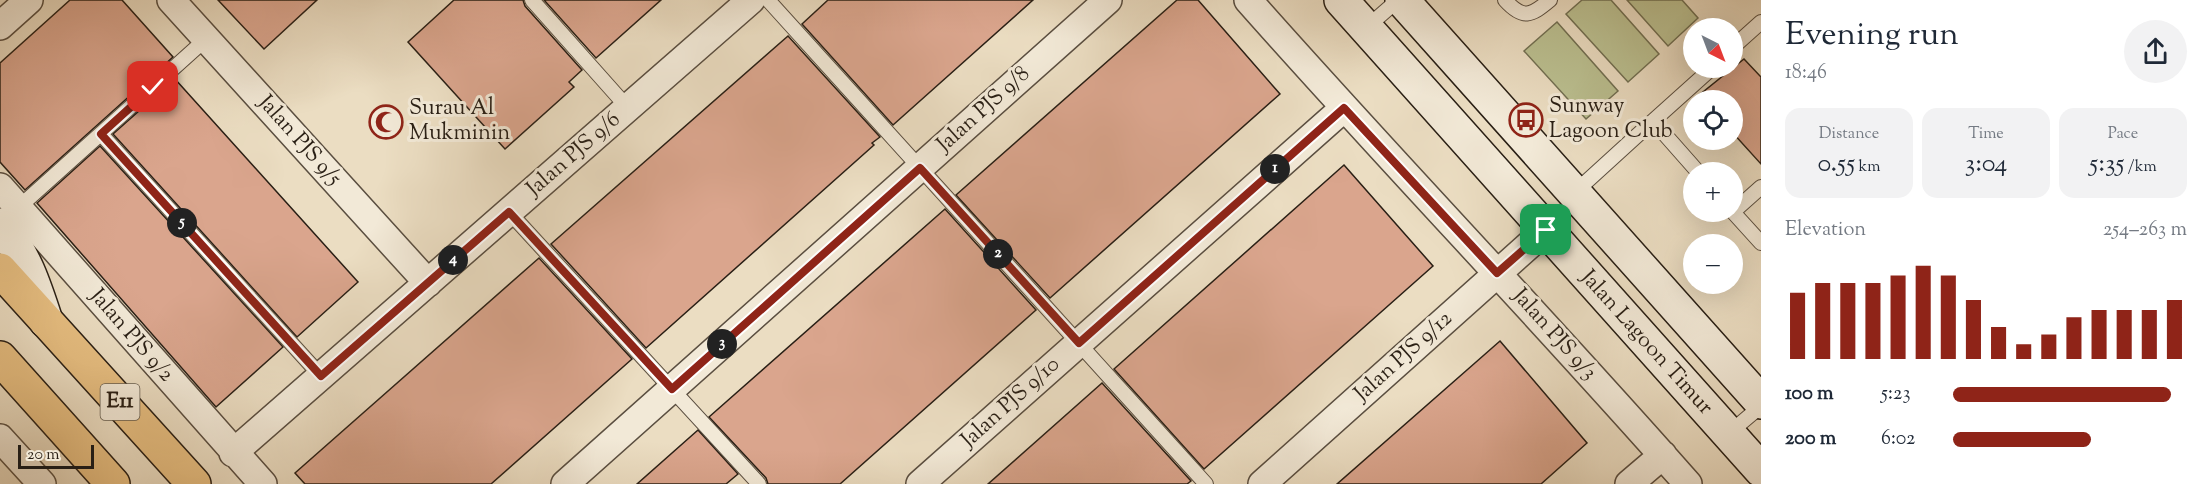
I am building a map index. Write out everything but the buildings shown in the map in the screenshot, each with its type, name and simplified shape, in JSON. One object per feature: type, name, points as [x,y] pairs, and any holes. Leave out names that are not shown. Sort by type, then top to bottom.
[{"type":"highway","name":"E11","points":[[0,270],[194,484]]},
{"type":"highway","name":"E11","points":[[0,358],[113,484]]},
{"type":"main road","name":"Jalan Lagoon Timur","points":[[1341,0],[1760,467]]},
{"type":"main road","name":"Jalan Lagoon Timur","points":[[1400,0],[1761,404]]},
{"type":"main road","points":[[9,217],[13,240],[33,282],[46,321]]},
{"type":"street","points":[[0,26],[29,0]]},
{"type":"street","name":"Jalan PJS 9/5","points":[[171,0],[428,283]]},
{"type":"street","name":"Jalan PJS 9/6","points":[[233,453],[751,0]]},
{"type":"street","name":"Jalan PJS 9/8","points":[[565,484],[1108,0]]},
{"type":"street","name":"Jalan PJS 9/3","points":[[1248,0],[1688,484]]},
{"type":"street","name":"Jalan PJS 9/10","points":[[920,484],[1344,108]]},
{"type":"street","name":"Jalan PJS 9/2","points":[[0,187],[9,217],[263,484]]},
{"type":"street","name":"Jalan PJS 9/12","points":[[1262,484],[1546,230]]},
{"type":"street","points":[[0,438],[42,484]]},
{"type":"street","points":[[1629,484],[1663,455]]},
{"type":"lane","points":[[532,0],[628,108]]},
{"type":"lane","points":[[768,0],[1206,484]]},
{"type":"lane","points":[[1366,29],[1400,0]]},
{"type":"lane","points":[[1505,0],[1515,11],[1526,15],[1537,11],[1550,0]]},
{"type":"lane","points":[[1743,38],[1761,22]]},
{"type":"lane","points":[[9,217],[206,39]]},
{"type":"lane","points":[[1574,193],[1701,78]]},
{"type":"lane","points":[[1653,122],[1689,162]]},
{"type":"lane","points":[[101,134],[321,376]]},
{"type":"lane","points":[[1743,203],[1761,187]]},
{"type":"lane","points":[[509,212],[759,484]]},
{"type":"lane","points":[[1742,222],[1761,243]]},
{"type":"lane","points":[[1728,434],[1761,404]]},
{"type":"green space","points":[[1582,0],[1611,0],[1659,54],[1628,82],[1566,14]]},
{"type":"green space","points":[[1627,0],[1682,0],[1698,18],[1683,18],[1683,32],[1668,46]]},
{"type":"green space","points":[[1557,22],[1618,91],[1586,119],[1524,51]]},
{"type":"place","name":"Sunway Lagoon Club","points":[[1526,120]]},
{"type":"place","name":"Surau Al Mukminin","points":[[386,122]]},
{"type":"route","points":[[153,87],[101,134],[321,376],[509,212],[672,389],[920,168],[1079,343],[1344,108],[1497,273],[1546,230]]}]
